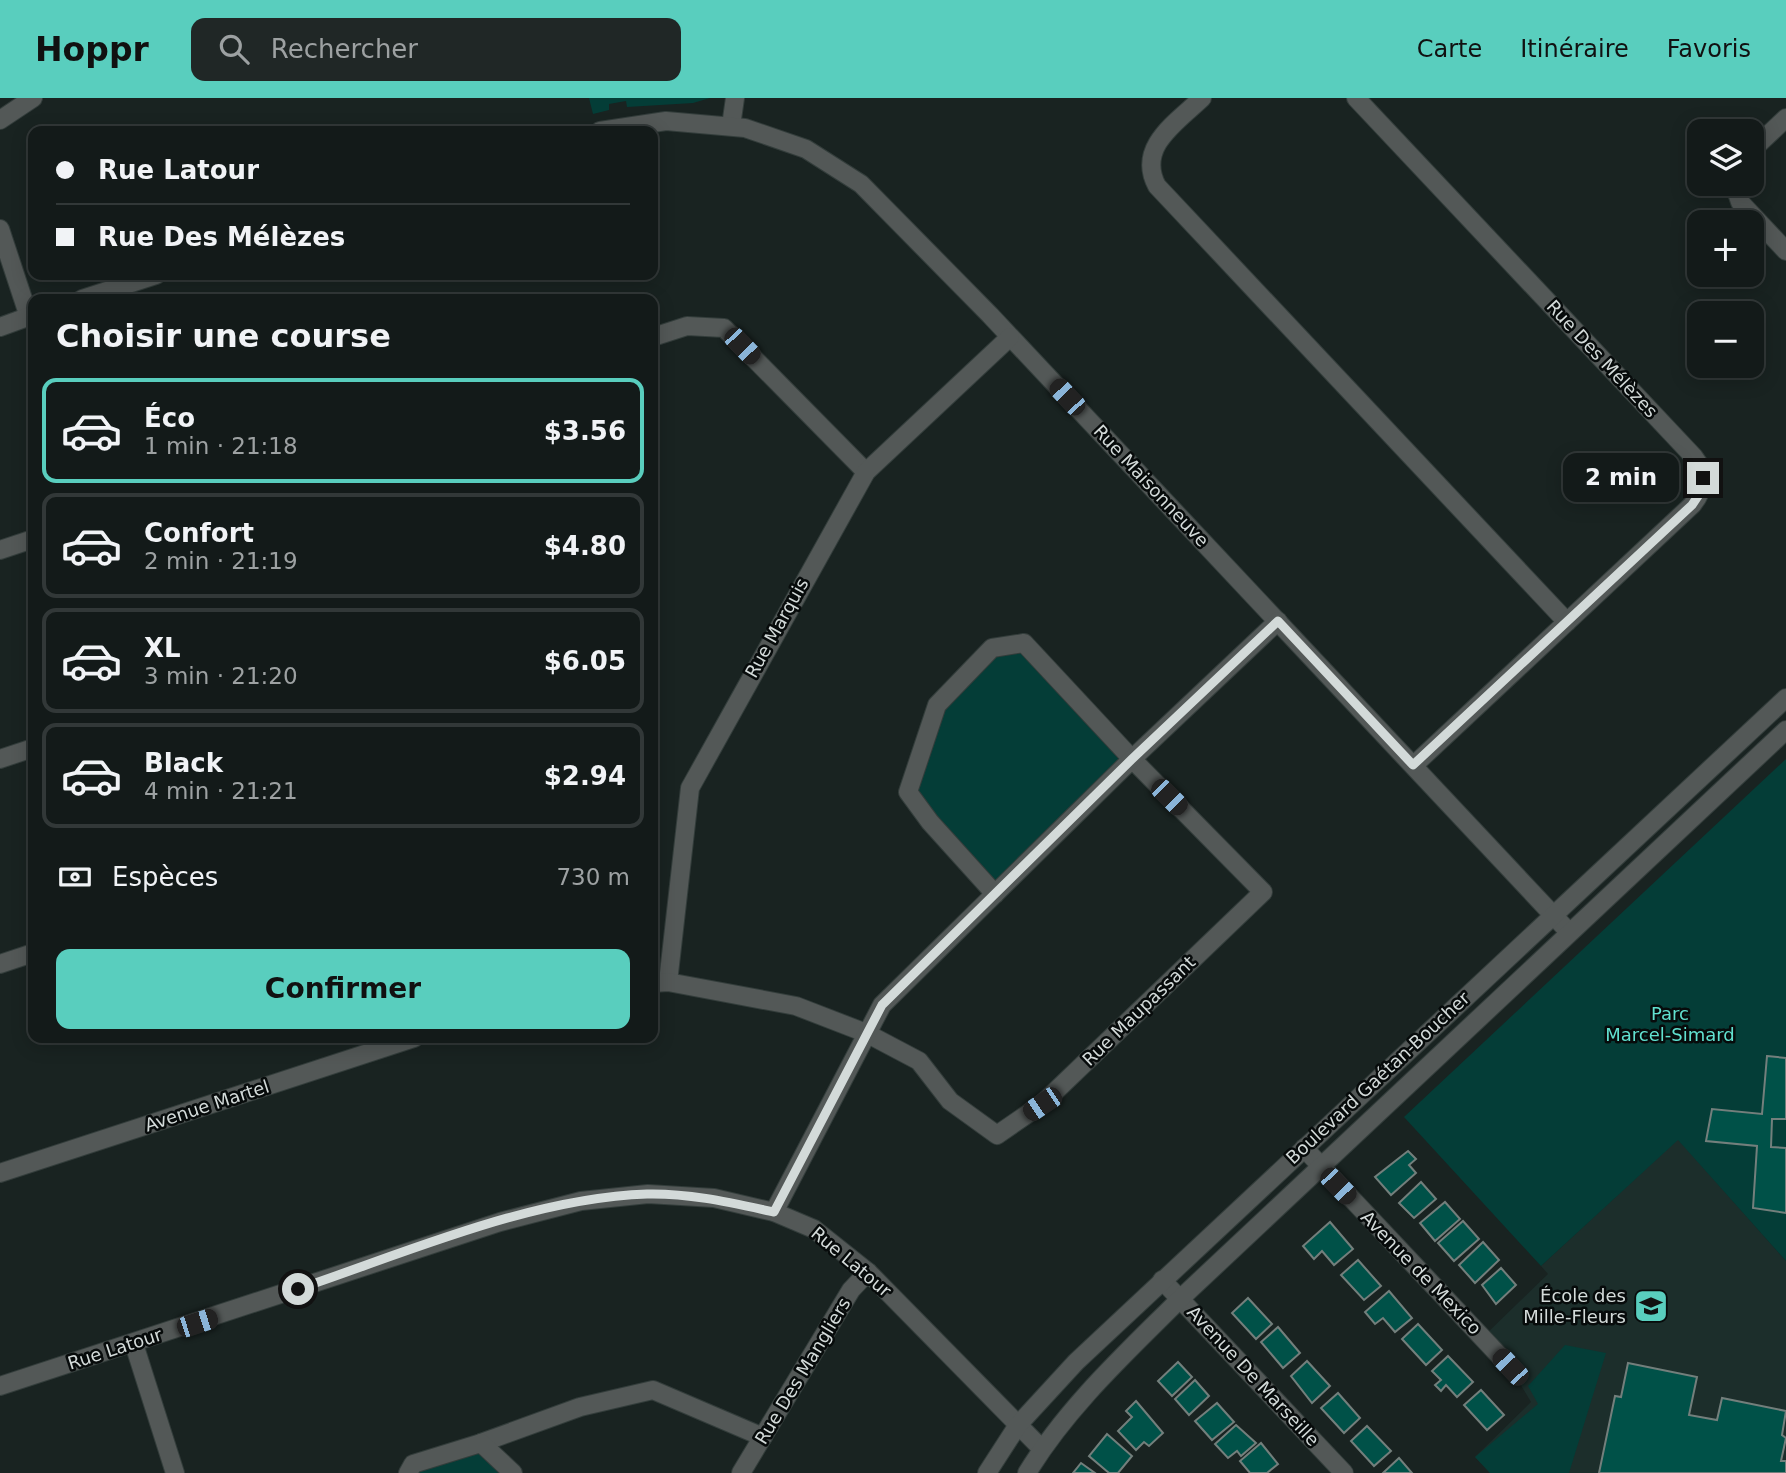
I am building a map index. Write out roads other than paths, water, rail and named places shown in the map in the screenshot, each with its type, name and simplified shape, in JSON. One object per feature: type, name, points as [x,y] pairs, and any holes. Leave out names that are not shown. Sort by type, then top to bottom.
[{"type":"street","points":[[0,120],[33,98]]},
{"type":"street","points":[[731,126],[735,98]]},
{"type":"street","points":[[1202,98],[1155,145],[1150,162],[1157,186],[1567,622]]},
{"type":"street","name":"Rue Des Mélèzes","points":[[1356,98],[1700,466],[1703,484],[1692,505],[1413,765]]},
{"type":"street","points":[[1764,139],[1786,118]]},
{"type":"street","name":"Rue Maisonneuve","points":[[633,126],[666,121],[731,126],[799,146],[855,179],[891,212],[1010,337],[1569,932]]},
{"type":"street","points":[[1738,196],[1740,202],[1786,251]]},
{"type":"street","points":[[0,229],[28,308]]},
{"type":"street","points":[[97,294],[141,280]]},
{"type":"street","points":[[0,327],[28,317]]},
{"type":"street","points":[[658,335],[687,326],[724,328],[866,472]]},
{"type":"street","name":"Rue Marquis","points":[[660,983],[690,788],[866,472],[1010,337]]},
{"type":"street","points":[[0,551],[28,542]]},
{"type":"street","points":[[774,1212],[882,1005],[1132,759],[1278,621]]},
{"type":"street","points":[[995,894],[930,822],[908,792],[937,705],[992,648],[1024,643],[1132,759]]},
{"type":"street","name":"Boulevard Gaétan-Boucher","points":[[987,1473],[1018,1425],[1076,1362],[1786,698]]},
{"type":"street","name":"Boulevard Gaétan-Boucher","points":[[1027,1473],[1042,1449],[1098,1383],[1180,1299],[1786,730]]},
{"type":"street","points":[[0,759],[28,750]]},
{"type":"street","name":"Rue Maupassant","points":[[866,1033],[919,1061],[950,1101],[997,1135],[1042,1104],[1263,892],[1132,759]]},
{"type":"street","points":[[0,964],[28,955]]},
{"type":"street","points":[[660,983],[796,1006],[866,1033]]},
{"type":"street","name":"Avenue Martel","points":[[0,1173],[399,1043]]},
{"type":"street","name":"Avenue de Mexico","points":[[1304,1148],[1510,1367]]},
{"type":"street","name":"Rue Latour","points":[[0,1386],[500,1222],[581,1201],[648,1194],[713,1198],[774,1212],[814,1229],[868,1272],[1042,1449]]},
{"type":"street","name":"Rue Des Mangliers","points":[[741,1473],[851,1290],[868,1272]]},
{"type":"street","name":"Avenue De Marseille","points":[[1162,1280],[1344,1473]]},
{"type":"street","points":[[134,1344],[175,1473]]},
{"type":"street","points":[[408,1473],[413,1464],[580,1407],[653,1390],[763,1437]]},
{"type":"street","points":[[481,1443],[513,1473]]},
{"type":"place","name":"École des Mille-Fleurs","points":[[1651,1306]]},
{"type":"park label","name":"Parc Marcel-Simard","points":[[1670,1024]]}]
